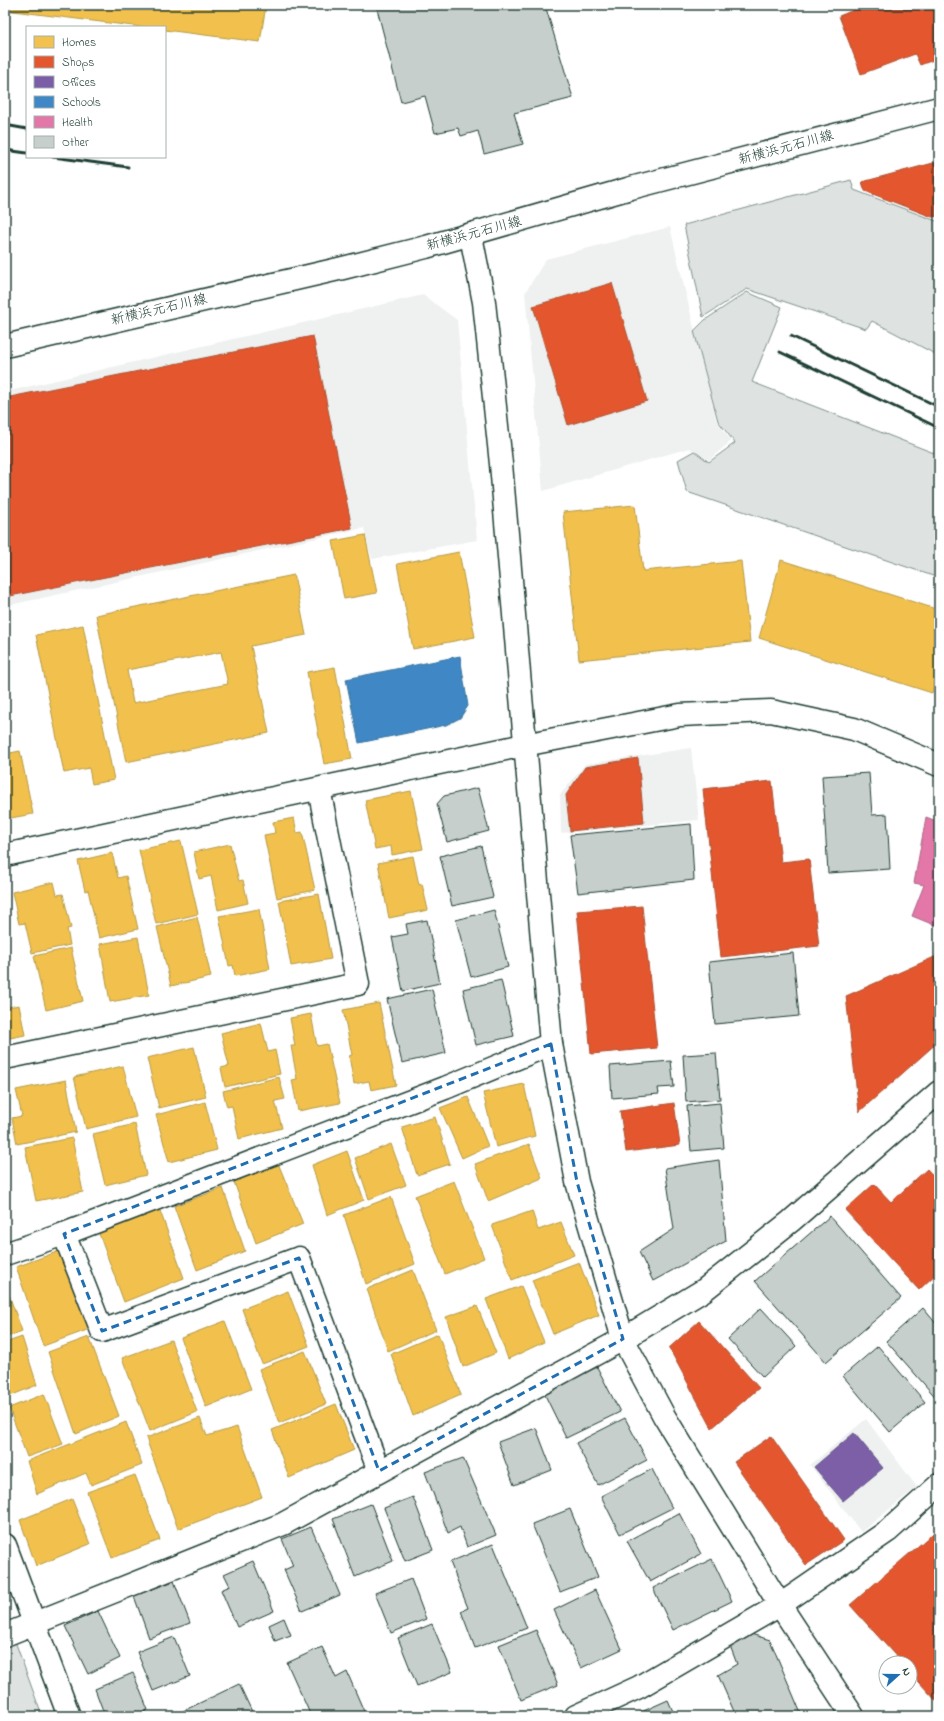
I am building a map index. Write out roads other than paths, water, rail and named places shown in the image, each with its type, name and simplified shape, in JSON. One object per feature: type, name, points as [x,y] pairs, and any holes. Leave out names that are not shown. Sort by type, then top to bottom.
[{"type":"street","name":"新横浜元石川線","points":[[5,346],[343,268],[471,236],[631,188],[939,108]]},
{"type":"street","points":[[471,236],[484,302],[501,464],[524,745],[551,1044],[577,1182],[623,1339],[664,1416],[780,1605],[853,1716]]},
{"type":"street","points":[[5,855],[319,790],[524,745],[680,715],[771,711],[854,729],[939,765]]},
{"type":"street","points":[[5,1058],[358,984],[319,790]]},
{"type":"street","points":[[5,1254],[64,1234],[445,1088],[551,1044]]},
{"type":"street","points":[[5,1635],[34,1625],[283,1524],[623,1339],[704,1290],[717,1280],[791,1222],[939,1092]]},
{"type":"street","points":[[64,1234],[102,1331],[299,1258],[379,1471]]},
{"type":"street","points":[[576,1716],[639,1687],[780,1605],[888,1531],[939,1485]]},
{"type":"street","points":[[5,1545],[69,1716]]},
{"type":"railway","points":[[5,125],[26,129]]},
{"type":"railway","points":[[5,150],[26,153]]},
{"type":"railway","points":[[60,158],[128,167]]},
{"type":"railway","points":[[791,336],[939,407]]},
{"type":"railway","points":[[780,352],[939,428]]}]
